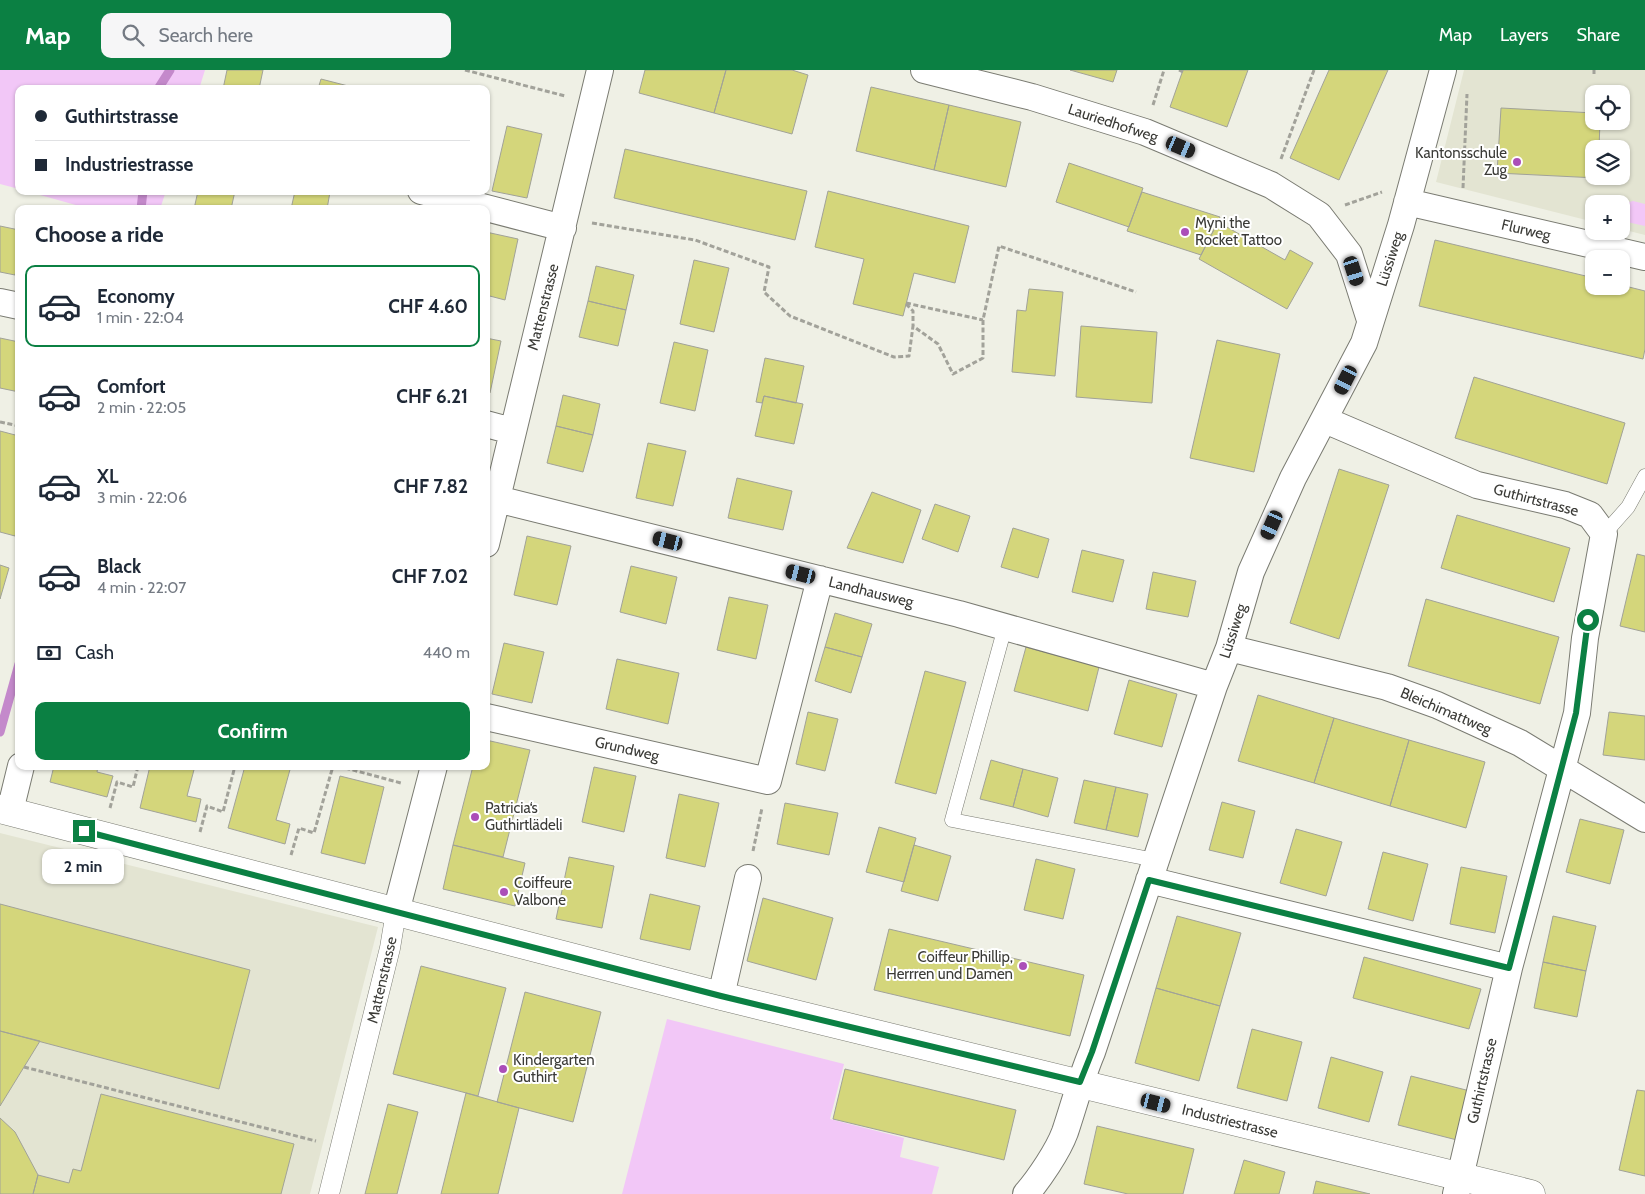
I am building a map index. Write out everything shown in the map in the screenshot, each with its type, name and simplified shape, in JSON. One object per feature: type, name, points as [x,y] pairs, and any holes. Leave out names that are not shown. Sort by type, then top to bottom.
[{"type":"street","name":"Mattenstrasse","points":[[490,528],[600,70]]},
{"type":"street","name":"Lauriedhofweg","points":[[924,70],[1032,97],[1145,132],[1271,185],[1319,215],[1349,254],[1370,320]]},
{"type":"street","name":"Lüssiweg","points":[[1026,1194],[1036,1183],[1064,1134],[1214,686],[1229,648],[1251,572],[1293,478],[1364,343],[1410,192],[1443,70]]},
{"type":"street","name":"Flurweg","points":[[1410,192],[1468,216],[1645,257]]},
{"type":"street","points":[[439,195],[484,205]]},
{"type":"street","points":[[490,206],[564,223]]},
{"type":"street","points":[[0,302],[15,305]]},
{"type":"street","name":"Guthirtstrasse","points":[[1325,420],[1477,484],[1565,505],[1590,515],[1604,534],[1584,638],[1576,713],[1563,770],[1509,968],[1458,1185]]},
{"type":"street","points":[[490,425],[512,431]]},
{"type":"street","name":"Landhausweg","points":[[497,499],[959,614],[1214,686]]},
{"type":"street","points":[[768,781],[820,579]]},
{"type":"street","name":"Bleichimattweg","points":[[1229,648],[1387,687],[1437,704],[1520,743],[1645,819]]},
{"type":"street","name":"Grundweg","points":[[490,718],[768,781]]},
{"type":"street","points":[[5,810],[20,770]]},
{"type":"street","name":"Mattenstrasse","points":[[329,1194],[342,1148],[390,948],[396,912],[431,778]]},
{"type":"street","name":"Industriestrasse","points":[[5,810],[721,996],[1080,1082],[1458,1185],[1531,1194]]},
{"type":"street","points":[[1152,870],[1509,968]]},
{"type":"street","points":[[721,996],[748,878]]},
{"type":"lane","points":[[1604,534],[1628,507],[1645,476]]},
{"type":"lane","points":[[1005,627],[952,820],[1152,870]]},
{"type":"path","points":[[464,70],[592,103]]},
{"type":"path","points":[[1145,132],[1164,70]]},
{"type":"path","points":[[1271,185],[1314,70]]},
{"type":"path","points":[[1467,93],[1463,199],[1468,216]]},
{"type":"path","points":[[1319,215],[1410,192]]},
{"type":"path","points":[[564,223],[695,240],[769,267],[764,292],[790,316],[894,358],[909,356],[913,311],[906,303],[983,320]]},
{"type":"path","points":[[913,326],[938,344],[953,374],[983,358],[983,320],[1000,246],[1136,292]]},
{"type":"path","points":[[0,422],[15,425]]},
{"type":"path","points":[[103,836],[117,782],[133,787],[137,770]]},
{"type":"path","points":[[193,859],[207,806],[224,812],[234,770]]},
{"type":"path","points":[[283,882],[298,828],[314,832],[332,770]]},
{"type":"path","points":[[369,770],[431,778]]},
{"type":"path","points":[[748,878],[768,781]]},
{"type":"path","points":[[24,1067],[342,1148]]},
{"type":"shaded area","points":[[0,70],[205,70],[200,85],[15,85],[15,188],[0,184]]},
{"type":"shaded area","name":"Kantonsschule Zug","points":[[1464,70],[1645,70],[1645,235],[1630,231],[1630,195],[1585,195],[1585,220],[1436,182]]},
{"type":"shaded area","points":[[40,195],[165,195],[161,205],[76,205]]},
{"type":"shaded area","points":[[1630,202],[1645,204],[1645,226],[1630,223]]},
{"type":"shaded area","points":[[0,833],[378,927],[310,1194],[0,1194]]},
{"type":"shaded area","points":[[667,1019],[844,1064],[830,1119],[904,1138],[900,1157],[939,1167],[932,1194],[622,1194]]},
{"type":"building","points":[[227,70],[263,70],[260,85],[224,85]]},
{"type":"building","points":[[645,70],[726,70],[714,113],[639,93]]},
{"type":"building","points":[[726,70],[792,70],[808,75],[792,134],[714,113]]},
{"type":"building","points":[[1070,70],[1117,70],[1113,82]]},
{"type":"building","points":[[1183,70],[1248,70],[1227,127],[1170,107]]},
{"type":"building","points":[[1329,70],[1388,70],[1339,180],[1290,158]]},
{"type":"building","points":[[321,79],[344,85],[319,85]]},
{"type":"building","points":[[871,87],[949,105],[934,170],[856,151]]},
{"type":"building","points":[[949,105],[1021,122],[1006,187],[934,170]]},
{"type":"building","points":[[1501,108],[1585,113],[1585,130],[1600,130],[1599,140],[1585,140],[1585,177],[1497,173]]},
{"type":"building","points":[[507,126],[542,134],[527,198],[492,191]]},
{"type":"building","points":[[625,149],[807,191],[795,240],[614,198]]},
{"type":"building","points":[[1069,163],[1143,188],[1129,227],[1056,202]]},
{"type":"building","points":[[828,191],[969,226],[955,283],[914,273],[903,316],[853,304],[864,259],[815,247]]},
{"type":"building","points":[[1142,192],[1220,217],[1201,255],[1127,231]]},
{"type":"building","points":[[197,195],[234,195],[232,205],[195,205]]},
{"type":"building","points":[[294,195],[329,195],[328,205],[292,205]]},
{"type":"building","points":[[1218,222],[1285,260],[1290,250],[1313,263],[1287,309],[1199,259]]},
{"type":"building","points":[[0,226],[15,229],[15,275],[0,272]]},
{"type":"building","points":[[490,233],[518,239],[505,300],[490,296]]},
{"type":"building","points":[[1435,240],[1585,276],[1585,295],[1630,295],[1630,287],[1645,291],[1645,349],[1643,359],[1419,306]]},
{"type":"building","points":[[694,260],[729,268],[714,332],[680,324]]},
{"type":"building","points":[[596,266],[634,275],[626,310],[588,301]]},
{"type":"building","points":[[1029,289],[1063,292],[1055,376],[1012,372],[1017,310],[1026,311]]},
{"type":"building","points":[[588,301],[626,310],[618,346],[579,337]]},
{"type":"building","points":[[1081,326],[1157,332],[1152,403],[1076,397]]},
{"type":"building","points":[[0,338],[15,341],[15,391],[0,388]]},
{"type":"building","points":[[490,339],[501,341],[490,393]]},
{"type":"building","points":[[1217,340],[1280,354],[1254,472],[1190,458]]},
{"type":"building","points":[[674,342],[708,350],[695,411],[660,403]]},
{"type":"building","points":[[765,358],[804,366],[796,403],[764,396],[762,403],[756,402]]},
{"type":"building","points":[[1474,377],[1625,423],[1607,484],[1455,438]]},
{"type":"building","points":[[563,395],[600,404],[593,435],[556,426]]},
{"type":"building","points":[[764,396],[803,404],[794,444],[755,436]]},
{"type":"building","points":[[556,426],[593,435],[583,472],[547,463]]},
{"type":"building","points":[[0,431],[15,435],[15,536],[0,532]]},
{"type":"building","points":[[648,443],[686,451],[673,506],[636,498]]},
{"type":"building","points":[[1339,469],[1389,485],[1339,639],[1290,623]]},
{"type":"building","points":[[737,478],[792,491],[783,530],[728,518]]},
{"type":"building","points":[[872,492],[921,510],[903,563],[847,548]]},
{"type":"building","points":[[935,504],[970,516],[958,552],[922,539]]},
{"type":"building","points":[[1457,515],[1570,548],[1554,602],[1441,568]]},
{"type":"building","points":[[1013,528],[1049,539],[1038,578],[1001,567]]},
{"type":"building","points":[[527,536],[571,546],[557,605],[514,595]]},
{"type":"building","points":[[1082,550],[1124,560],[1113,602],[1072,592]]},
{"type":"building","points":[[1637,554],[1645,556],[1645,632],[1620,626]]},
{"type":"building","points":[[0,565],[9,568],[0,599]]},
{"type":"building","points":[[631,566],[677,577],[666,624],[620,612]]},
{"type":"building","points":[[1153,572],[1196,581],[1188,617],[1146,609]]},
{"type":"building","points":[[729,597],[768,605],[756,659],[717,650]]},
{"type":"building","points":[[1426,599],[1559,637],[1540,704],[1408,666]]},
{"type":"building","points":[[835,613],[872,624],[862,657],[825,647]]},
{"type":"building","points":[[504,643],[544,652],[532,703],[492,694]]},
{"type":"building","points":[[825,647],[862,657],[851,693],[815,681]]},
{"type":"building","points":[[1026,647],[1099,667],[1088,711],[1014,691]]},
{"type":"building","points":[[617,659],[679,673],[668,724],[606,709]]},
{"type":"building","points":[[925,671],[966,682],[936,794],[895,783]]},
{"type":"building","points":[[1129,680],[1177,694],[1162,747],[1114,734]]},
{"type":"building","points":[[1258,695],[1334,718],[1314,783],[1238,761]]},
{"type":"building","points":[[808,712],[838,719],[825,771],[796,764]]},
{"type":"building","points":[[1609,712],[1645,716],[1645,760],[1603,755]]},
{"type":"building","points":[[1334,718],[1409,740],[1390,806],[1314,783]]},
{"type":"building","points":[[1409,740],[1485,762],[1466,828],[1390,806]]},
{"type":"building","points":[[490,741],[530,750],[503,857],[453,845],[472,770],[490,770]]},
{"type":"building","points":[[991,760],[1023,769],[1013,807],[980,799]]},
{"type":"building","points":[[594,767],[636,776],[624,832],[582,822]]},
{"type":"building","points":[[1023,769],[1058,778],[1048,817],[1013,807]]},
{"type":"building","points":[[53,770],[97,770],[97,772],[113,776],[107,797],[50,782]]},
{"type":"building","points":[[149,770],[194,770],[187,796],[201,799],[196,822],[140,808]]},
{"type":"building","points":[[244,770],[290,770],[276,820],[290,824],[285,844],[228,828]]},
{"type":"building","points":[[340,776],[384,787],[365,864],[321,853]]},
{"type":"building","points":[[1084,780],[1116,787],[1106,830],[1074,823]]},
{"type":"building","points":[[1116,787],[1148,794],[1138,837],[1106,830]]},
{"type":"building","points":[[679,794],[719,803],[705,867],[666,858]]},
{"type":"building","points":[[1222,802],[1255,811],[1243,858],[1209,850]]},
{"type":"building","points":[[785,803],[838,813],[829,855],[777,844]]},
{"type":"building","points":[[1580,819],[1624,830],[1610,884],[1566,872]]},
{"type":"building","points":[[879,827],[916,838],[904,882],[866,872]]},
{"type":"building","points":[[1296,829],[1342,842],[1326,896],[1280,883]]},
{"type":"building","points":[[453,845],[525,863],[515,906],[443,889]]},
{"type":"building","points":[[914,845],[951,856],[938,901],[901,891]]},
{"type":"building","points":[[1383,852],[1428,864],[1413,921],[1368,909]]},
{"type":"building","points":[[569,857],[614,866],[602,928],[556,919]]},
{"type":"building","points":[[1036,859],[1075,869],[1063,919],[1024,910]]},
{"type":"building","points":[[1461,867],[1507,876],[1495,933],[1450,924]]},
{"type":"building","points":[[650,894],[700,906],[690,950],[640,939]]},
{"type":"building","points":[[763,898],[833,918],[816,980],[747,961]]},
{"type":"building","points":[[0,904],[250,970],[219,1089],[0,1031]]},
{"type":"building","points":[[1177,916],[1241,933],[1220,1006],[1156,988]]},
{"type":"building","points":[[1553,916],[1596,926],[1586,971],[1543,962]]},
{"type":"building","points":[[889,929],[1084,975],[1070,1036],[874,990]]},
{"type":"building","points":[[1364,957],[1481,989],[1469,1029],[1353,998]]},
{"type":"building","points":[[1543,962],[1586,971],[1577,1017],[1534,1008]]},
{"type":"building","points":[[421,966],[506,988],[478,1096],[393,1074]]},
{"type":"building","points":[[1156,988],[1220,1006],[1199,1081],[1135,1063]]},
{"type":"building","points":[[525,992],[601,1012],[573,1122],[497,1102]]},
{"type":"building","points":[[1252,1029],[1302,1042],[1287,1101],[1237,1088]]},
{"type":"building","points":[[0,1031],[40,1041],[0,1106]]},
{"type":"building","points":[[1331,1057],[1383,1072],[1369,1122],[1318,1108]]},
{"type":"building","points":[[845,1069],[1016,1110],[1004,1160],[833,1119]]},
{"type":"building","points":[[1411,1076],[1470,1091],[1457,1140],[1398,1125]]},
{"type":"building","points":[[1637,1090],[1645,1091],[1645,1176],[1619,1170]]},
{"type":"building","points":[[466,1093],[519,1108],[498,1194],[441,1194]]},
{"type":"building","points":[[101,1094],[294,1144],[281,1194],[33,1194],[38,1175],[69,1183],[73,1169],[81,1171]]},
{"type":"building","points":[[388,1104],[418,1112],[397,1194],[365,1194]]},
{"type":"building","points":[[0,1118],[15,1132],[38,1175],[33,1194],[0,1194]]},
{"type":"building","points":[[1097,1126],[1194,1149],[1183,1194],[1128,1194],[1084,1184]]},
{"type":"building","points":[[1244,1160],[1285,1172],[1279,1194],[1234,1194]]},
{"type":"building","points":[[1316,1181],[1370,1194],[1313,1194]]},
{"type":"waterway","points":[[161,85],[170,70]]},
{"type":"waterway","points":[[141,205],[143,195]]},
{"type":"waterway","points":[[0,732],[15,678]]},
{"type":"place","name":"Kantonsschule Zug","points":[[1517,162]]},
{"type":"place","name":"Myni the Rocket Tattoo","points":[[1185,232]]},
{"type":"place","name":"Patricia‘s Guthirtlädeli","points":[[475,817]]},
{"type":"place","name":"Coiffeure Valbone","points":[[504,892]]},
{"type":"place","name":"Coiffeur Phillip, Herrren und Damen","points":[[1023,966]]},
{"type":"place","name":"Kindergarten Guthirt","points":[[503,1069]]},
{"type":"route","points":[[84,831],[721,996],[1080,1082],[1092,1052],[1149,880],[1509,968],[1563,770],[1576,713],[1584,638],[1588,620]]}]
